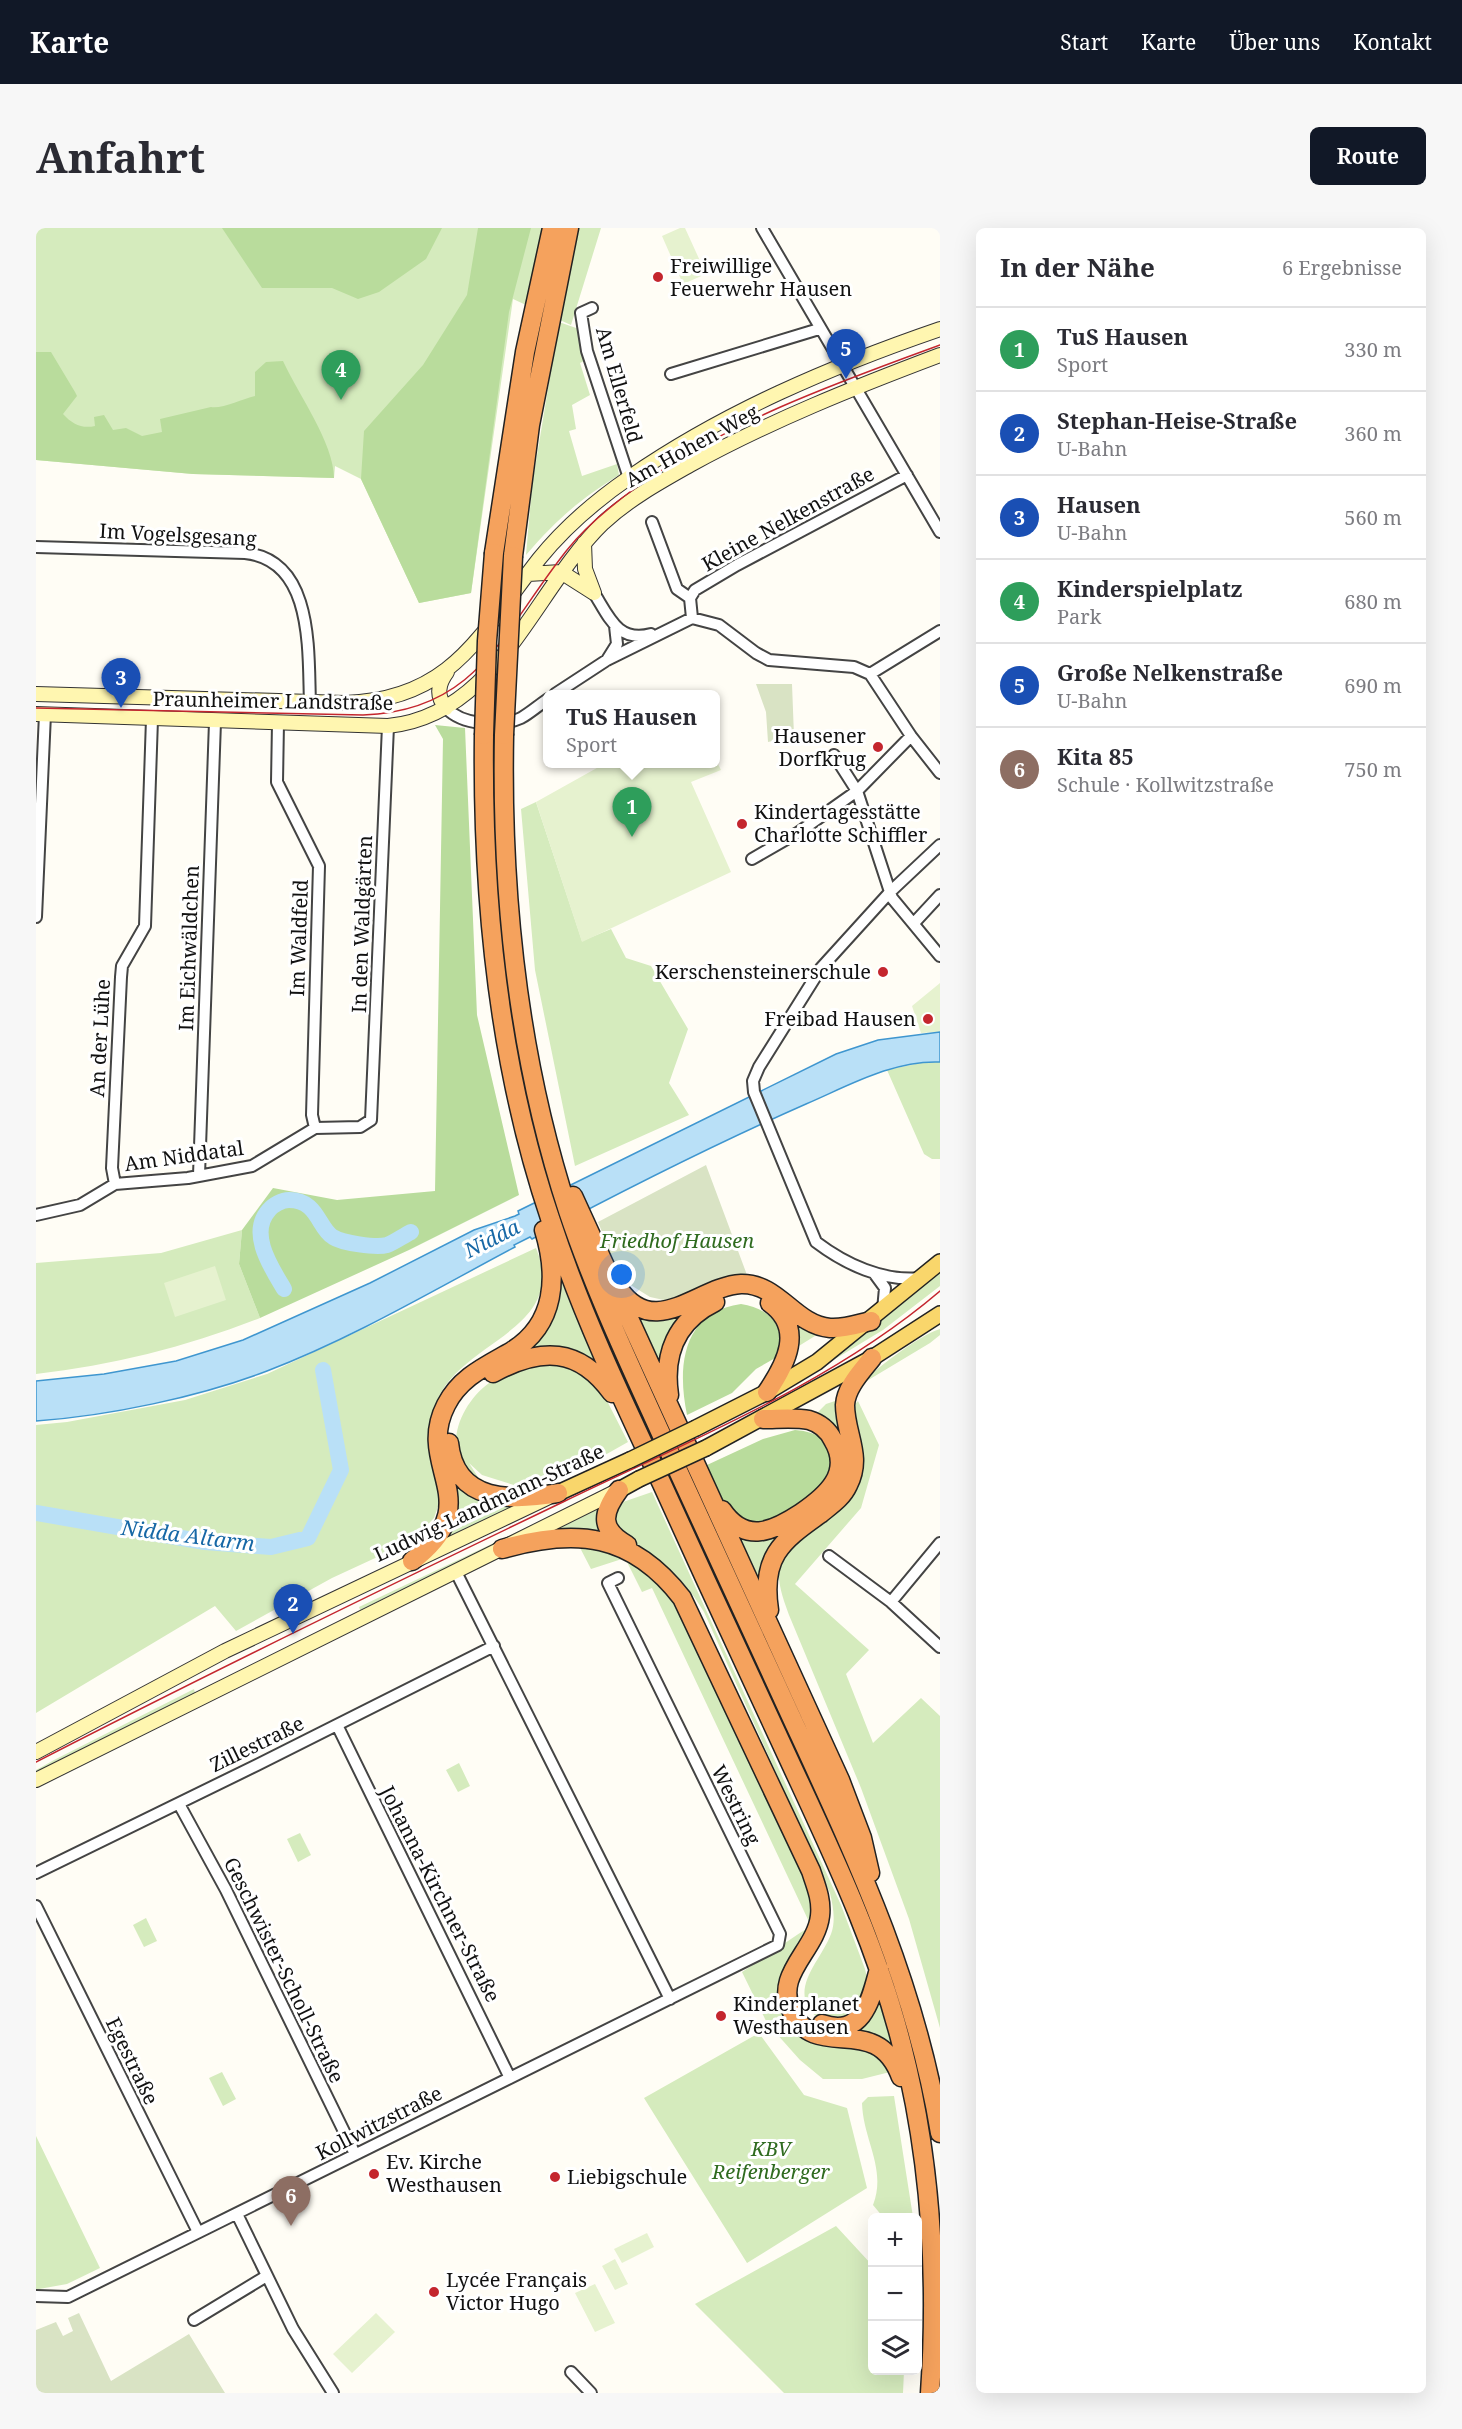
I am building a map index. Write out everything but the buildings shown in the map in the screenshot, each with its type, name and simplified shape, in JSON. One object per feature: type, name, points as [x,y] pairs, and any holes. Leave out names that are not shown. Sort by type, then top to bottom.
[{"type":"highway","points":[[552,228],[525,352],[494,553],[487,641],[484,735],[486,854],[496,963],[510,1054],[535,1173],[537,1205],[556,1256],[853,1899],[879,1969],[901,2044],[918,2121],[928,2196],[933,2272],[930,2393]]},
{"type":"highway","points":[[569,228],[530,425],[513,556],[504,735],[505,852],[513,950],[528,1048],[554,1163],[586,1240],[621,1346],[872,1892],[910,2003],[940,2133]]},
{"type":"highway","points":[[586,1240],[628,1299],[639,1307],[655,1311],[674,1309],[716,1290],[745,1284],[770,1291],[803,1318],[817,1325],[840,1328],[877,1316]]},
{"type":"highway","points":[[412,1561],[436,1539],[448,1513],[448,1487],[439,1456],[437,1436],[445,1405],[458,1387],[473,1373],[520,1346],[536,1330],[551,1298],[556,1256]]},
{"type":"highway","points":[[604,1268],[840,1780],[862,1838],[872,1892]]},
{"type":"highway","points":[[672,1412],[667,1371],[675,1338],[688,1321],[703,1309],[738,1295],[760,1297],[772,1304],[783,1315],[789,1329],[788,1356],[767,1392]]},
{"type":"highway","points":[[558,1493],[513,1499],[497,1497],[480,1491],[462,1476],[450,1452],[450,1422],[456,1408],[481,1381],[522,1360],[550,1355],[565,1356],[577,1360],[596,1372],[635,1425]]},
{"type":"highway","points":[[772,1629],[765,1589],[768,1567],[776,1550],[791,1534],[836,1502],[849,1485],[854,1469],[855,1452],[845,1404],[852,1386],[872,1358]]},
{"type":"highway","points":[[705,1485],[735,1525],[758,1532],[770,1531],[783,1525],[830,1492],[838,1476],[840,1455],[827,1431],[809,1420],[763,1419]]},
{"type":"highway","points":[[619,1490],[608,1508],[606,1521],[609,1532],[666,1572],[693,1608],[821,1882],[827,1904],[827,1923],[823,1940],[799,1981],[803,2008],[816,2022],[825,2026],[834,2027],[852,2023],[866,2011],[879,1969]]},
{"type":"highway","points":[[502,1549],[550,1537],[598,1540],[640,1558],[663,1575],[682,1598],[797,1841],[820,1896],[821,1913],[817,1929],[790,1976],[787,1995],[792,2012],[804,2027],[817,2035],[868,2041],[888,2053],[897,2067],[918,2121]]},
{"type":"main road","name":"Am Hohen Weg","points":[[450,668],[480,640],[528,573],[568,529],[629,478],[711,427],[841,366],[940,329]]},
{"type":"main road","name":"Am Hohen Weg","points":[[441,711],[468,693],[496,666],[561,572],[584,543],[605,522],[654,485],[742,438],[853,388],[940,355]]},
{"type":"main road","points":[[584,543],[585,569],[594,593]]},
{"type":"main road","points":[[528,573],[561,572],[594,593]]},
{"type":"main road","points":[[441,711],[439,686],[450,668]]},
{"type":"main road","name":"Praunheimer Landstraße","points":[[36,694],[362,703],[384,699],[424,684],[450,668]]},
{"type":"main road","name":"Praunheimer Landstraße","points":[[40,714],[215,722],[388,726],[441,711]]},
{"type":"main road","name":"Ludwig-Landmann-Straße","points":[[36,1752],[225,1651],[630,1460],[767,1392],[818,1362],[877,1316],[940,1262]]},
{"type":"main road","points":[[36,1780],[763,1419],[872,1358],[940,1314]]},
{"type":"main road","points":[[918,1330],[940,1322]]},
{"type":"street","points":[[762,228],[853,388],[940,532]]},
{"type":"street","name":"Am Ellerfeld","points":[[592,308],[581,313],[587,351],[629,478]]},
{"type":"street","points":[[671,374],[819,329]]},
{"type":"street","name":"Kleine Nelkenstraße","points":[[692,618],[690,598],[695,590],[737,565],[907,475]]},
{"type":"street","name":"Kleine Nelkenstraße","points":[[652,522],[677,589],[690,598]]},
{"type":"street","name":"Im Vogelsgesang","points":[[36,547],[244,553],[266,557],[282,569],[294,586],[301,602],[307,647],[310,703]]},
{"type":"street","points":[[594,593],[615,626],[631,637],[660,633]]},
{"type":"street","points":[[561,690],[607,660],[616,658],[692,618],[719,625],[756,654],[769,660],[846,665],[870,675],[911,736],[940,773]]},
{"type":"street","points":[[607,660],[617,644],[615,626]]},
{"type":"street","points":[[870,675],[940,631]]},
{"type":"street","points":[[441,711],[467,722],[506,722],[520,718],[543,702]]},
{"type":"street","points":[[36,917],[40,714]]},
{"type":"street","name":"An der Lühe","points":[[115,1184],[112,1168],[121,976],[122,966],[145,926],[152,719]]},
{"type":"street","name":"Im Eichwäldchen","points":[[199,1175],[215,722]]},
{"type":"street","name":"Im Waldfeld","points":[[278,723],[278,785],[319,866],[312,1115],[315,1128]]},
{"type":"street","name":"In den Waldgärten","points":[[368,1124],[372,1113],[388,726]]},
{"type":"street","points":[[752,859],[799,831],[856,791],[911,736]]},
{"type":"street","points":[[834,754],[856,791],[890,892],[940,956]]},
{"type":"street","points":[[921,1278],[897,1278],[874,1273],[835,1256],[816,1242],[754,1092],[753,1081],[759,1067],[821,968],[890,892],[940,845]]},
{"type":"street","points":[[914,923],[940,895]]},
{"type":"street","name":"Am Niddatal","points":[[36,1215],[80,1205],[115,1184],[168,1181],[252,1166],[315,1128],[360,1127],[368,1124]]},
{"type":"street","points":[[874,1273],[885,1288],[877,1316]]},
{"type":"street","points":[[891,1602],[940,1543]]},
{"type":"street","points":[[829,1556],[891,1602],[940,1647]]},
{"type":"street","points":[[456,1572],[670,1999]]},
{"type":"street","name":"Westring","points":[[618,1578],[608,1583],[780,1934],[778,1945],[670,1999]]},
{"type":"street","name":"Zillestraße","points":[[36,1872],[179,1804],[494,1646]]},
{"type":"street","name":"Johanna-Kirchner-Straße","points":[[337,1725],[510,2078]]},
{"type":"street","name":"Geschwister-Scholl-Straße","points":[[179,1804],[231,1900],[355,2154]]},
{"type":"street","name":"Egestraße","points":[[36,1906],[198,2232]]},
{"type":"street","name":"Kollwitzstraße","points":[[36,2296],[68,2297],[670,1999]]},
{"type":"street","points":[[237,2214],[265,2277],[293,2329],[333,2393]]},
{"type":"street","points":[[194,2320],[265,2277]]},
{"type":"street","points":[[571,2372],[591,2393]]},
{"type":"green space","points":[[36,228],[601,228],[571,325],[542,312],[530,376],[539,311],[513,299],[471,593],[419,603],[361,479],[335,466],[334,478],[193,474],[36,460]]},
{"type":"green space","points":[[222,228],[442,228],[426,259],[379,292],[358,299],[332,288],[262,288]]},
{"type":"green space","points":[[478,228],[531,228],[509,312],[471,593],[419,603],[361,479],[364,431],[423,365],[467,295]]},
{"type":"green space","points":[[685,228],[706,274],[683,284],[662,236]]},
{"type":"green space","points":[[559,322],[579,329],[586,360],[580,363],[590,395],[572,405],[576,429],[569,431],[582,476],[617,464],[619,475],[569,511],[526,555],[532,486]]},
{"type":"green space","points":[[36,352],[51,352],[77,396],[63,414],[70,421],[90,427],[95,426],[94,417],[104,415],[113,430],[126,428],[142,436],[162,432],[160,419],[226,405],[255,396],[255,372],[266,362],[283,361],[322,434],[334,478],[193,474],[36,460]]},
{"type":"green space","points":[[756,684],[792,684],[794,736],[768,742],[766,712]]},
{"type":"green space","points":[[435,725],[465,728],[477,1015],[519,1195],[409,1250],[260,1318],[239,1264],[242,1230],[273,1188],[337,1200],[435,1191],[443,739]]},
{"type":"green space","points":[[493,735],[496,735],[547,1167],[544,1168],[521,1061],[505,953],[496,845]]},
{"type":"green space","points":[[597,768],[720,768],[721,770],[691,782],[731,872],[582,942],[536,802]]},
{"type":"green space","points":[[536,802],[582,941],[611,929],[626,958],[651,966],[688,1029],[669,1083],[689,1115],[575,1166],[535,970],[521,809]]},
{"type":"green space","name":"Freibad Hausen","points":[[940,983],[940,1032],[921,1033],[912,1006]]},
{"type":"green space","points":[[930,1061],[940,1062],[940,1159],[932,1159],[924,1154],[887,1070]]},
{"type":"green space","name":"Friedhof Hausen","points":[[706,1165],[747,1275],[706,1287],[673,1302],[650,1297],[621,1279],[598,1222]]},
{"type":"green space","points":[[242,1230],[239,1264],[260,1318],[205,1338],[150,1354],[93,1366],[36,1374],[36,1263],[161,1253]]},
{"type":"green space","points":[[536,1248],[542,1278],[536,1302],[521,1321],[456,1373],[440,1394],[432,1421],[442,1495],[434,1518],[412,1541],[332,1578],[236,1631],[215,1606],[36,1713],[36,1425],[67,1422],[185,1400],[267,1374]]},
{"type":"green space","points":[[215,1266],[226,1300],[175,1317],[164,1283]]},
{"type":"green space","points":[[556,1269],[598,1369],[583,1359],[565,1352],[534,1352],[503,1362],[477,1380],[456,1404],[445,1430],[445,1455],[442,1433],[444,1419],[450,1405],[465,1385],[517,1350],[545,1323],[553,1300]]},
{"type":"green space","points":[[940,1271],[940,1286],[883,1330],[784,1390],[882,1320]]},
{"type":"green space","points":[[748,1288],[823,1331],[794,1349],[784,1310],[748,1291],[713,1298],[662,1369],[630,1307]]},
{"type":"green space","points":[[741,1304],[760,1310],[774,1321],[780,1337],[777,1357],[756,1369],[732,1393],[687,1415],[683,1379],[688,1344],[695,1330],[706,1318],[721,1309]]},
{"type":"green space","points":[[940,1329],[940,1335],[930,1343],[855,1388],[908,1346]]},
{"type":"green space","points":[[550,1362],[578,1368],[604,1395],[628,1442],[573,1473],[514,1485],[482,1475],[469,1463],[478,1477],[498,1489],[476,1481],[465,1470],[458,1457],[456,1444],[457,1430],[469,1404],[478,1392],[503,1375]]},
{"type":"green space","points":[[838,1400],[847,1443],[823,1507],[761,1587],[733,1528],[811,1512],[816,1414],[826,1404]]},
{"type":"green space","points":[[858,1401],[879,1445],[861,1508],[795,1584],[869,1650],[846,1674],[873,1743],[921,1698],[940,1716],[940,2028],[909,1919],[861,1788],[789,1615],[780,1584],[780,1566],[786,1553],[807,1532],[846,1503],[856,1490],[863,1466],[861,1441],[852,1407]]},
{"type":"green space","points":[[795,1430],[808,1432],[826,1442],[833,1459],[828,1480],[816,1496],[787,1514],[765,1523],[748,1523],[727,1506],[707,1465],[763,1439]]},
{"type":"green space","points":[[445,1457],[459,1480],[490,1499],[474,1510],[452,1517],[453,1488]]},
{"type":"green space","points":[[652,1492],[841,1905],[869,1986],[853,2019],[817,2017],[808,2007],[805,1986],[833,1929],[834,1913],[830,1893],[704,1612],[686,1586],[656,1558],[617,1535],[613,1518],[620,1503]]},
{"type":"green space","points":[[608,1501],[609,1536],[550,1529]]},
{"type":"green space","points":[[525,1502],[442,1543],[451,1524],[486,1511],[500,1503]]},
{"type":"green space","points":[[519,1531],[520,1533],[360,1610],[359,1607]]},
{"type":"green space","points":[[577,1542],[610,1550],[637,1562],[661,1579],[684,1605],[807,1869],[815,1894],[817,1912],[814,1924],[798,1946],[783,1976],[780,1996],[786,2017],[797,2032],[810,2040],[870,2049],[883,2057],[894,2071],[862,2079],[823,2079],[800,2060],[767,2023],[742,1972],[811,1926],[652,1588],[642,1592],[625,1558],[591,1569]]},
{"type":"green space","points":[[194,1689],[195,1693],[36,1772],[54,1760]]},
{"type":"green space","points":[[459,1763],[470,1786],[458,1792],[446,1770]]},
{"type":"green space","points":[[300,1833],[311,1855],[298,1862],[287,1839]]},
{"type":"green space","points":[[146,1918],[157,1941],[144,1947],[133,1925]]},
{"type":"green space","points":[[876,2001],[880,2001],[892,2045],[888,2046],[852,2029]]},
{"type":"green space","name":"KBV Reifenberger","points":[[759,2033],[804,2095],[847,2108],[867,2188],[747,2263],[644,2098]]},
{"type":"green space","points":[[222,2072],[236,2099],[223,2106],[209,2078]]},
{"type":"green space","points":[[894,2096],[912,2213],[880,2213],[873,2205],[877,2192],[876,2167],[863,2117],[862,2103],[868,2097]]},
{"type":"green space","points":[[36,2136],[100,2268],[67,2284],[39,2289],[36,2289]]},
{"type":"green space","points":[[836,2226],[868,2261],[868,2375],[904,2375],[903,2393],[784,2393],[695,2304]]},
{"type":"green space","points":[[647,2233],[654,2247],[622,2263],[614,2249]]},
{"type":"green space","points":[[615,2259],[628,2284],[615,2290],[602,2266]]},
{"type":"green space","points":[[595,2284],[615,2323],[595,2332],[575,2293]]},
{"type":"green space","points":[[79,2313],[111,2381],[189,2334],[225,2393],[36,2393],[36,2330],[56,2322],[63,2336],[73,2331],[68,2318]]},
{"type":"green space","points":[[376,2313],[395,2332],[352,2373],[333,2354]]},
{"type":"water","name":"Nidda","points":[[940,1032],[940,1062],[922,1062],[888,1070],[854,1082],[771,1120],[668,1169],[532,1239],[530,1237],[514,1245],[515,1247],[393,1313],[299,1358],[241,1380],[183,1397],[93,1415],[36,1421],[36,1381],[104,1374],[176,1361],[243,1340],[370,1283],[474,1230],[515,1216],[519,1214],[518,1211],[836,1054],[878,1040]]},
{"type":"waterway","name":"Nidda Altarm","points":[[284,1289],[273,1271],[261,1239],[263,1219],[269,1210],[281,1202],[299,1201],[306,1205],[312,1209],[328,1233],[337,1239],[351,1243],[387,1245],[411,1232]]},
{"type":"waterway","name":"Nidda Altarm","points":[[36,1513],[205,1542],[271,1547],[308,1538],[341,1470],[323,1370]]},
{"type":"tram line","points":[[36,708],[363,715],[402,710],[435,699],[462,682],[484,661],[505,636],[567,550],[601,515],[641,484],[676,461],[748,422],[824,389],[940,345]]},
{"type":"tram line","points":[[36,1762],[300,1630],[760,1408],[853,1354],[898,1324],[940,1291]]},
{"type":"place","name":"Freiwillige Feuerwehr Hausen","points":[[658,277]]},
{"type":"place","name":"Große Nelkenstraße","points":[[846,379]]},
{"type":"place","name":"Kinderspielplatz","points":[[341,400]]},
{"type":"place","name":"Hausen","points":[[121,708]]},
{"type":"place","name":"Hausener Dorfkrug","points":[[878,747]]},
{"type":"place","name":"Kindertagesstätte Charlotte Schiffler","points":[[742,824]]},
{"type":"place","name":"TuS Hausen","points":[[632,837]]},
{"type":"place","name":"Kerschensteinerschule","points":[[883,972]]},
{"type":"place","name":"Freibad Hausen","points":[[928,1019]]},
{"type":"place","name":"Stephan-Heise-Straße","points":[[293,1634]]},
{"type":"place","name":"Kinderplanet Westhausen","points":[[721,2016]]},
{"type":"place","name":"Ev. Kirche Westhausen","points":[[374,2174]]},
{"type":"place","name":"Liebigschule","points":[[555,2177]]},
{"type":"place","name":"Kita 85","points":[[291,2226]]},
{"type":"place","name":"Lycée Français Victor Hugo","points":[[434,2292]]}]
